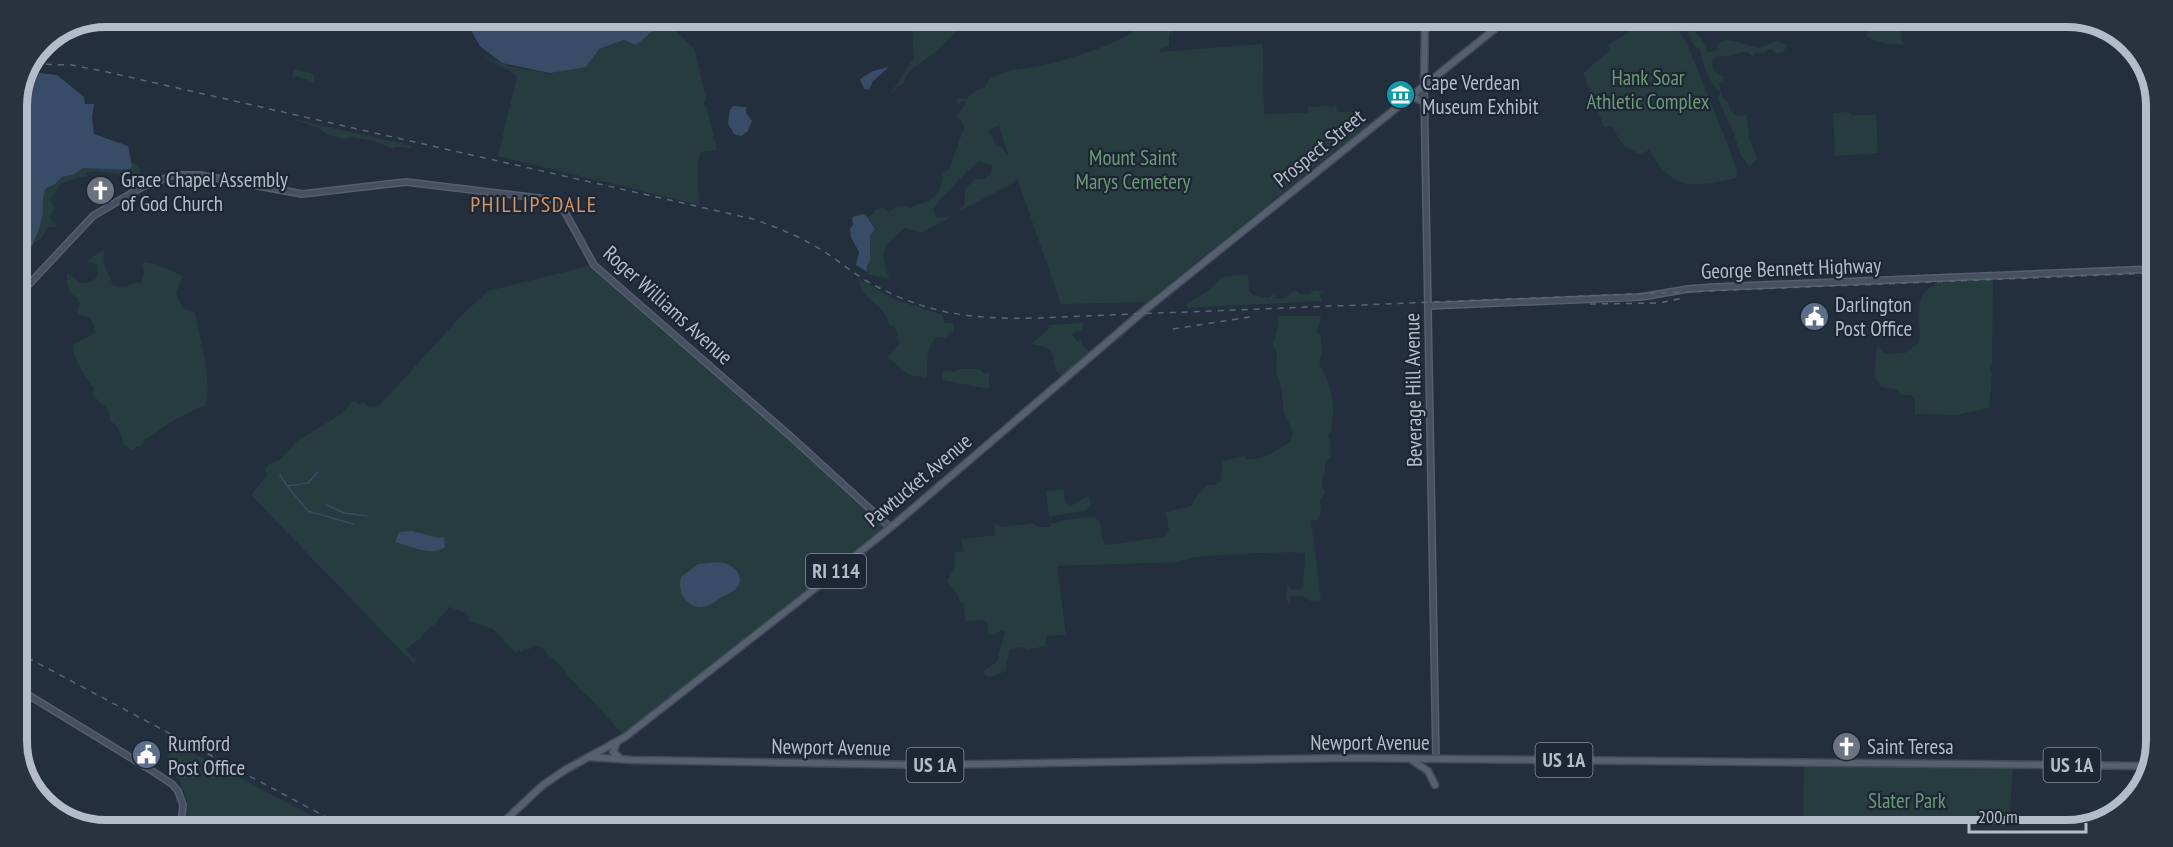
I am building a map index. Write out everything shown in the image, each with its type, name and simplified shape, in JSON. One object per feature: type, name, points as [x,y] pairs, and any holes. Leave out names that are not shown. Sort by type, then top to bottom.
[{"type":"main road","name":"Beverage Hill Avenue","points":[[1425,27],[1424,102],[1436,759]]},
{"type":"main road","name":"Prospect Street","points":[[1266,212],[1497,27]]},
{"type":"main road","points":[[1425,62],[1429,70],[1438,74]]},
{"type":"main road","points":[[1411,96],[1424,102]]},
{"type":"main road","name":"Roger Williams Avenue","points":[[27,287],[101,210],[142,186],[174,175],[200,175],[302,194],[406,182],[555,200],[561,205],[594,265],[789,435],[890,527]]},
{"type":"main road","name":"Pawtucket Avenue","points":[[506,820],[543,785],[568,768],[617,742],[890,527],[1146,309],[1266,212]]},
{"type":"main road","name":"George Bennett Highway","points":[[1428,306],[1641,297],[1703,288],[2146,269]]},
{"type":"main road","points":[[27,694],[172,784],[178,790],[183,805],[182,820]]},
{"type":"main road","points":[[617,742],[613,752],[621,760]]},
{"type":"main road","name":"Newport Avenue","points":[[589,757],[621,760],[927,765],[1198,760],[1436,759],[2142,766]]},
{"type":"main road","points":[[1410,759],[1424,766],[1435,785]]},
{"type":"green space","points":[[657,27],[677,27],[678,33],[695,50],[706,99],[703,105],[706,104],[717,150],[701,152],[699,156],[700,205],[498,156],[517,76],[485,56],[509,66],[550,74],[599,49],[625,40],[636,44]]},
{"type":"green space","points":[[912,27],[959,28],[937,51],[911,70],[906,75],[904,84],[898,86],[889,96],[914,58]]},
{"type":"green space","name":"Mount Saint Marys Cemetery","points":[[1139,27],[1180,27],[1169,34],[1169,46],[1160,49],[1160,52],[1263,44],[1264,114],[1308,113],[1308,107],[1336,105],[1337,112],[1358,112],[1371,128],[1346,148],[1343,144],[1147,302],[1061,304],[1017,178],[1013,183],[958,212],[965,204],[965,189],[975,179],[984,179],[991,174],[992,166],[980,161],[955,184],[933,210],[936,218],[952,216],[922,233],[905,228],[887,245],[884,259],[886,272],[890,279],[868,274],[870,236],[874,226],[867,217],[882,207],[889,212],[899,206],[911,208],[937,195],[943,173],[949,169],[964,128],[962,121],[956,117],[966,104],[964,100],[959,105],[956,102],[959,98],[966,99],[978,89],[985,88],[990,79],[998,75],[1077,56],[1127,36]],"holes":[[[1000,125],[1009,156],[1001,147],[996,146],[989,134],[990,129]]]},
{"type":"green space","name":"Hank Soar Athletic Complex","points":[[1637,27],[1676,27],[1687,44],[1726,140],[1737,171],[1736,178],[1708,184],[1685,183],[1676,180],[1666,173],[1649,150],[1641,155],[1624,146],[1611,126],[1604,127],[1583,73],[1610,50],[1608,45]]},
{"type":"green space","points":[[1685,27],[1694,27],[1708,52],[1716,51],[1718,44],[1726,40],[1759,48],[1777,41],[1787,45],[1784,51],[1777,54],[1768,49],[1764,53],[1756,53],[1752,56],[1745,52],[1717,56],[1712,61],[1713,70],[1725,78],[1719,86],[1723,97],[1729,103],[1730,110],[1736,116],[1747,115],[1749,138],[1757,158],[1750,167],[1741,156],[1718,99],[1720,92],[1709,78],[1700,49],[1694,46]]},
{"type":"green space","points":[[1870,27],[1891,27],[1902,32],[1901,40],[1905,44],[1896,45],[1874,40],[1866,36]]},
{"type":"green space","points":[[294,69],[314,74],[314,83],[304,78],[302,80],[301,77],[292,78]]},
{"type":"green space","points":[[1848,112],[1853,115],[1876,115],[1878,153],[1835,156],[1833,113]]},
{"type":"green space","points":[[293,119],[409,145],[413,148],[394,147],[393,149],[374,141],[328,135],[320,129]]},
{"type":"green space","points":[[131,162],[140,170],[140,177],[97,171],[85,173],[87,176],[85,177],[61,183],[50,200],[55,208],[50,216],[56,227],[48,227],[41,239],[34,243],[40,225],[46,188],[54,185],[62,177],[73,175],[83,168],[128,170],[132,166]]},
{"type":"green space","points":[[105,249],[104,264],[113,286],[126,288],[130,284],[141,282],[144,262],[156,264],[183,276],[176,293],[183,308],[195,313],[207,376],[207,400],[204,407],[176,419],[143,441],[141,446],[135,447],[134,450],[130,450],[123,444],[115,424],[110,422],[110,415],[105,405],[101,404],[92,393],[94,389],[80,368],[73,345],[97,332],[94,330],[90,317],[80,315],[77,311],[80,304],[77,302],[78,298],[71,294],[67,283],[67,273],[81,283],[97,278],[98,265],[87,261]]},
{"type":"green space","points":[[593,265],[889,527],[622,736],[621,732],[569,679],[564,670],[542,647],[533,645],[528,650],[521,652],[519,650],[516,653],[493,629],[469,621],[467,613],[449,607],[421,638],[406,649],[411,657],[417,659],[414,664],[251,495],[268,474],[265,469],[269,464],[280,460],[297,441],[341,414],[354,400],[360,405],[362,401],[371,407],[380,405],[462,315],[488,291]]},
{"type":"green space","points":[[1248,274],[1249,291],[1253,295],[1269,298],[1274,294],[1276,298],[1282,299],[1296,290],[1301,294],[1309,295],[1314,291],[1325,291],[1319,293],[1322,301],[1187,308],[1187,304],[1210,289],[1222,277]]},
{"type":"green space","points":[[1993,277],[1992,364],[1990,366],[1992,376],[1989,408],[1956,415],[1915,414],[1915,402],[1911,395],[1902,395],[1896,389],[1881,387],[1874,376],[1877,347],[1884,354],[1905,353],[1919,343],[1919,303],[1927,290],[1934,286],[1935,279]]},
{"type":"green space","points":[[859,279],[896,300],[943,315],[944,323],[953,323],[953,332],[950,332],[946,338],[937,337],[933,341],[928,356],[927,378],[910,375],[887,357],[899,344],[895,326],[889,325],[884,312],[860,286]]},
{"type":"green space","points":[[1320,316],[1321,318],[1316,332],[1321,336],[1322,351],[1319,364],[1329,384],[1333,409],[1332,431],[1328,436],[1331,442],[1331,458],[1325,461],[1325,474],[1322,481],[1326,492],[1320,499],[1320,517],[1318,520],[1311,520],[1321,600],[1310,601],[1296,596],[1291,597],[1289,604],[1286,599],[1287,584],[1291,589],[1299,590],[1303,587],[1305,553],[1234,554],[1199,557],[1179,562],[1057,566],[1066,635],[1047,636],[1045,646],[1027,650],[1023,647],[1010,649],[1006,671],[986,676],[983,671],[997,662],[1005,631],[1001,630],[994,635],[988,632],[988,623],[984,620],[965,621],[964,604],[959,601],[958,595],[947,581],[954,568],[954,553],[964,551],[961,539],[995,535],[994,523],[1002,527],[1033,523],[1038,527],[1050,527],[1051,524],[1065,520],[1095,517],[1100,523],[1103,542],[1107,545],[1163,537],[1169,530],[1166,512],[1192,506],[1193,501],[1207,485],[1214,485],[1221,481],[1222,461],[1245,456],[1246,459],[1252,459],[1269,455],[1290,442],[1293,431],[1284,413],[1281,387],[1276,372],[1277,353],[1273,344],[1279,323],[1277,317]]},
{"type":"green space","points":[[1083,323],[1082,331],[1076,331],[1072,335],[1078,342],[1081,338],[1083,346],[1092,354],[1063,378],[1056,371],[1052,352],[1045,347],[1031,344],[1048,330],[1049,325]]},
{"type":"green space","points":[[960,369],[979,369],[985,374],[989,371],[989,389],[942,380],[943,371],[953,372]]},
{"type":"green space","points":[[1064,489],[1065,502],[1071,506],[1089,495],[1091,506],[1084,511],[1049,517],[1046,491]]},
{"type":"green space","points":[[173,742],[320,820],[187,820],[188,808],[184,790],[167,757]]},
{"type":"green space","name":"Slater Park","points":[[1804,763],[2013,765],[2010,820],[1803,820]]},
{"type":"water","points":[[469,27],[657,27],[636,45],[624,40],[599,49],[586,67],[550,73],[502,63],[480,46]]},
{"type":"water","points":[[889,67],[873,81],[869,90],[864,89],[860,79],[873,71]]},
{"type":"water","points":[[35,73],[57,75],[84,97],[85,104],[94,104],[92,117],[94,134],[128,146],[132,166],[128,170],[83,168],[73,175],[62,177],[54,185],[46,188],[42,217],[27,254],[27,106]]},
{"type":"water","points":[[733,106],[746,107],[746,113],[752,121],[748,131],[741,136],[734,134],[728,124],[730,110]]},
{"type":"water","points":[[863,214],[875,229],[870,236],[870,262],[867,272],[856,265],[859,252],[851,237],[850,229],[853,225],[852,217]]},
{"type":"water","points":[[412,531],[439,538],[444,537],[445,547],[427,551],[395,542],[399,532]]},
{"type":"water","points":[[718,562],[729,565],[737,571],[739,585],[735,590],[707,606],[698,607],[689,603],[681,592],[681,577],[698,564]]},
{"type":"waterway","points":[[280,475],[287,486],[308,483],[318,472]]},
{"type":"waterway","points":[[287,486],[308,511],[353,524]]},
{"type":"waterway","points":[[326,505],[344,513],[367,516]]},
{"type":"railway","points":[[39,64],[72,65],[107,72],[753,219],[812,244],[865,280],[886,291],[927,307],[968,316],[1036,318],[2146,273]]},
{"type":"railway","points":[[1590,304],[1660,303],[1683,298]]},
{"type":"railway","points":[[1173,329],[1256,316]]},
{"type":"railway","points":[[27,657],[332,820]]},
{"type":"place","name":"Cape Verdean Museum Exhibit","points":[[1401,94]]},
{"type":"place","name":"Grace Chapel Assembly of God Church","points":[[100,191]]},
{"type":"place","name":"Darlington Post Office","points":[[1814,316]]},
{"type":"place","name":"Saint Teresa","points":[[1846,746]]},
{"type":"place","name":"Rumford Post Office","points":[[147,755]]},
{"type":"district","name":"PHILLIPSDALE","points":[[534,204]]}]
